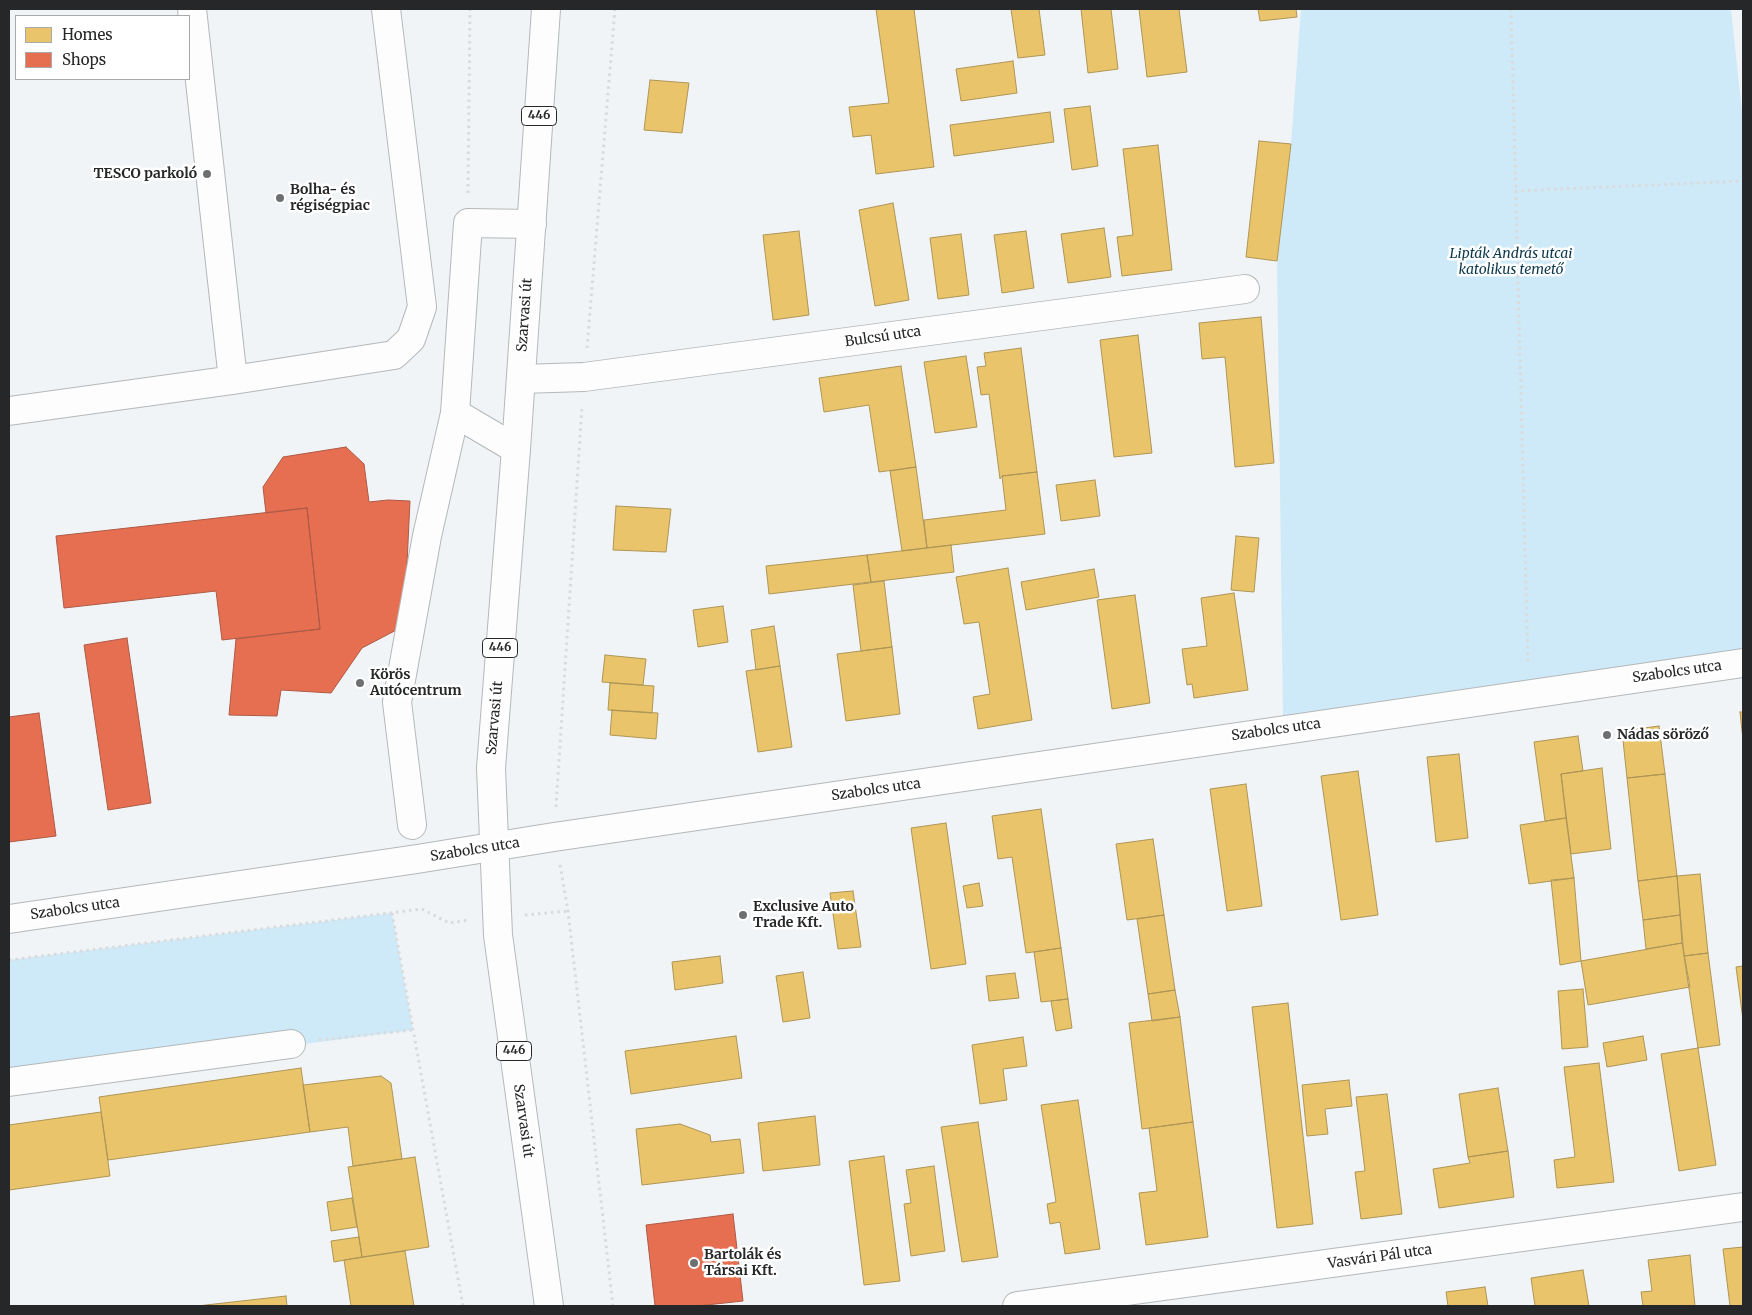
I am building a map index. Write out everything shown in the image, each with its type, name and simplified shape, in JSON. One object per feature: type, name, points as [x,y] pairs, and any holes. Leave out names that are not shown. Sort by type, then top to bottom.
[{"type":"street","points":[[192,9],[233,380]]},
{"type":"street","points":[[9,411],[233,380],[394,355],[411,339],[422,308],[386,9]]},
{"type":"street","name":"Szarvasi út","points":[[546,9],[516,449],[490,768],[499,945],[549,1306]]},
{"type":"street","points":[[412,826],[397,702],[426,536],[455,413],[468,223],[532,224]]},
{"type":"street","name":"Bulcsú utca","points":[[521,379],[584,377],[1245,289]]},
{"type":"street","points":[[455,413],[516,449]]},
{"type":"street","name":"Szabolcs utca","points":[[9,919],[1528,693],[1743,663]]},
{"type":"street","points":[[9,1082],[291,1044]]},
{"type":"street","name":"Vasvári Pál utca","points":[[1017,1306],[1743,1207]]},
{"type":"path","points":[[468,223],[470,9]]},
{"type":"path","points":[[613,1306],[568,911],[554,837],[584,377],[615,9]]},
{"type":"path","points":[[1510,9],[1528,693]]},
{"type":"path","points":[[1515,191],[1743,181]]},
{"type":"path","points":[[9,960],[422,910],[449,923],[568,911]]},
{"type":"path","points":[[392,913],[463,1306]]},
{"type":"path","points":[[291,1044],[413,1030]]},
{"type":"green space","name":"Lipták András utcai katolikus temető","points":[[1301,9],[1731,9],[1743,121],[1743,663],[1283,720],[1277,261],[1291,144]]},
{"type":"green space","points":[[392,913],[413,1030],[9,1082],[9,960]]},
{"type":"building: Homes","points":[[876,9],[914,9],[934,167],[876,174],[871,135],[853,137],[849,107],[889,103]]},
{"type":"building: Homes","points":[[1011,9],[1039,9],[1045,55],[1018,58]]},
{"type":"building: Homes","points":[[1081,9],[1111,9],[1118,69],[1088,73]]},
{"type":"building: Homes","points":[[1139,9],[1179,9],[1187,72],[1147,77]]},
{"type":"building: Homes","points":[[1258,9],[1296,9],[1297,17],[1260,21]]},
{"type":"building: Homes","points":[[1013,61],[1017,93],[961,101],[956,69]]},
{"type":"building: Homes","points":[[650,80],[689,83],[682,133],[644,130]]},
{"type":"building: Homes","points":[[1090,106],[1098,166],[1072,170],[1064,109]]},
{"type":"building: Homes","points":[[1050,112],[1054,142],[954,156],[950,125]]},
{"type":"building: Homes","points":[[1259,141],[1291,144],[1277,261],[1246,257]]},
{"type":"building: Homes","points":[[1158,145],[1172,270],[1122,276],[1117,237],[1133,235],[1123,149]]},
{"type":"building: Homes","points":[[893,203],[909,300],[875,306],[859,210]]},
{"type":"building: Homes","points":[[1104,228],[1111,277],[1068,283],[1061,234]]},
{"type":"building: Homes","points":[[799,231],[809,315],[773,320],[763,235]]},
{"type":"building: Homes","points":[[1026,231],[1034,288],[1002,293],[994,235]]},
{"type":"building: Homes","points":[[961,234],[969,295],[938,299],[930,238]]},
{"type":"building: Homes","points":[[1261,317],[1274,463],[1235,467],[1225,357],[1202,359],[1199,323]]},
{"type":"building: Homes","points":[[1138,335],[1152,453],[1114,457],[1100,340]]},
{"type":"building: Homes","points":[[1021,348],[1037,472],[1002,476],[1000,479],[989,394],[981,395],[977,367],[986,366],[984,353]]},
{"type":"building: Homes","points":[[966,356],[977,427],[935,433],[924,362]]},
{"type":"building: Homes","points":[[901,366],[916,467],[879,472],[869,405],[824,412],[819,378]]},
{"type":"building: Homes","points":[[916,467],[927,548],[902,551],[890,471]]},
{"type":"building: Homes","points":[[1037,472],[1045,534],[927,548],[924,520],[1006,510],[1002,476]]},
{"type":"building: Homes","points":[[1095,480],[1100,516],[1061,521],[1056,485]]},
{"type":"building: Homes","points":[[616,506],[671,509],[666,552],[613,550]]},
{"type":"building: Homes","points":[[1236,536],[1259,538],[1254,592],[1231,590]]},
{"type":"building: Homes","points":[[951,545],[954,572],[871,582],[867,555]]},
{"type":"building: Homes","points":[[867,555],[871,582],[769,594],[766,566]]},
{"type":"building: Homes","points":[[1008,568],[1032,720],[978,729],[973,697],[990,694],[979,622],[964,624],[956,577]]},
{"type":"building: Homes","points":[[1094,569],[1099,597],[1026,610],[1021,582]]},
{"type":"building: Homes","points":[[884,581],[892,647],[861,651],[853,585]]},
{"type":"building: Homes","points":[[1234,593],[1248,690],[1194,698],[1192,684],[1187,685],[1182,649],[1207,646],[1201,598]]},
{"type":"building: Homes","points":[[1135,595],[1150,703],[1112,709],[1097,600]]},
{"type":"building: Homes","points":[[723,606],[728,642],[698,647],[693,610]]},
{"type":"building: Homes","points":[[774,626],[780,666],[756,670],[751,630]]},
{"type":"building: Homes","points":[[892,647],[900,714],[846,721],[837,654]]},
{"type":"building: Homes","points":[[605,655],[646,659],[643,685],[602,682]]},
{"type":"building: Homes","points":[[780,666],[792,747],[758,752],[746,671]]},
{"type":"building: Homes","points":[[610,683],[654,686],[652,713],[608,710]]},
{"type":"building: Homes","points":[[612,710],[658,713],[656,739],[610,735]]},
{"type":"building: Homes","points":[[1740,712],[1743,712],[1743,740]]},
{"type":"building: Homes","points":[[1659,726],[1665,774],[1627,778],[1622,731]]},
{"type":"building: Homes","points":[[1578,736],[1583,771],[1561,774],[1566,818],[1545,821],[1534,742]]},
{"type":"building: Homes","points":[[1459,754],[1468,838],[1436,842],[1427,757]]},
{"type":"building: Homes","points":[[1602,768],[1611,849],[1571,854],[1561,774]]},
{"type":"building: Homes","points":[[1358,771],[1378,915],[1341,920],[1321,776]]},
{"type":"building: Homes","points":[[1665,774],[1677,876],[1638,881],[1627,778]]},
{"type":"building: Homes","points":[[1246,784],[1262,906],[1227,911],[1210,789]]},
{"type":"building: Homes","points":[[1041,809],[1061,948],[1026,953],[1012,857],[998,859],[992,816]]},
{"type":"building: Homes","points":[[1566,818],[1574,878],[1529,884],[1520,825]]},
{"type":"building: Homes","points":[[946,823],[966,964],[931,969],[911,828]]},
{"type":"building: Homes","points":[[1153,839],[1164,915],[1127,920],[1116,844]]},
{"type":"building: Homes","points":[[1700,874],[1708,953],[1684,956],[1677,876]]},
{"type":"building: Homes","points":[[1677,876],[1680,915],[1643,920],[1638,881]]},
{"type":"building: Homes","points":[[1574,878],[1581,961],[1560,965],[1551,880]]},
{"type":"building: Homes","points":[[979,883],[983,906],[967,908],[963,886]]},
{"type":"building: Homes","points":[[853,891],[861,947],[838,949],[830,893]]},
{"type":"building: Homes","points":[[1164,915],[1175,990],[1148,994],[1137,919]]},
{"type":"building: Homes","points":[[1680,915],[1682,943],[1646,949],[1643,920]]},
{"type":"building: Homes","points":[[1682,943],[1690,987],[1588,1005],[1581,961]]},
{"type":"building: Homes","points":[[1061,948],[1068,999],[1041,1002],[1034,952]]},
{"type":"building: Homes","points":[[1708,953],[1720,1045],[1698,1048],[1684,956]]},
{"type":"building: Homes","points":[[720,956],[723,983],[675,990],[672,962]]},
{"type":"building: Homes","points":[[1743,966],[1743,1020],[1736,967]]},
{"type":"building: Homes","points":[[803,972],[810,1018],[783,1022],[776,976]]},
{"type":"building: Homes","points":[[1015,973],[1019,998],[989,1001],[986,976]]},
{"type":"building: Homes","points":[[1583,989],[1588,1047],[1562,1049],[1558,991]]},
{"type":"building: Homes","points":[[1175,990],[1180,1017],[1152,1021],[1148,994]]},
{"type":"building: Homes","points":[[1068,999],[1072,1028],[1056,1031],[1051,1001]]},
{"type":"building: Homes","points":[[1288,1003],[1313,1224],[1277,1228],[1252,1007]]},
{"type":"building: Homes","points":[[1180,1017],[1193,1122],[1142,1129],[1129,1023]]},
{"type":"building: Homes","points":[[736,1036],[742,1078],[631,1094],[625,1051]]},
{"type":"building: Homes","points":[[1643,1036],[1647,1060],[1607,1067],[1603,1043]]},
{"type":"building: Homes","points":[[1023,1037],[1027,1066],[1003,1069],[1007,1100],[980,1104],[972,1045]]},
{"type":"building: Homes","points":[[1698,1048],[1716,1165],[1679,1171],[1661,1054]]},
{"type":"building: Homes","points":[[1599,1063],[1614,1182],[1557,1188],[1554,1160],[1575,1157],[1564,1067]]},
{"type":"building: Homes","points":[[301,1068],[310,1132],[108,1160],[99,1097]]},
{"type":"building: Homes","points":[[381,1076],[391,1083],[402,1159],[353,1166],[348,1127],[310,1132],[303,1085]]},
{"type":"building: Homes","points":[[1349,1080],[1352,1106],[1325,1109],[1328,1134],[1307,1136],[1302,1085]]},
{"type":"building: Homes","points":[[1498,1088],[1508,1151],[1468,1157],[1459,1094]]},
{"type":"building: Homes","points":[[1387,1094],[1402,1214],[1361,1219],[1355,1172],[1365,1171],[1356,1097]]},
{"type":"building: Homes","points":[[1078,1100],[1100,1249],[1065,1254],[1060,1222],[1050,1224],[1047,1204],[1056,1202],[1041,1105]]},
{"type":"building: Homes","points":[[101,1112],[110,1176],[9,1190],[9,1125]]},
{"type":"building: Homes","points":[[815,1116],[820,1165],[763,1171],[758,1123]]},
{"type":"building: Homes","points":[[978,1122],[998,1257],[962,1262],[941,1127]]},
{"type":"building: Homes","points":[[1193,1122],[1208,1237],[1146,1245],[1139,1193],[1157,1191],[1149,1128]]},
{"type":"building: Homes","points":[[680,1124],[710,1135],[711,1142],[740,1139],[744,1173],[642,1185],[636,1129]]},
{"type":"building: Homes","points":[[1508,1151],[1514,1197],[1439,1208],[1433,1169],[1470,1163],[1468,1157]]},
{"type":"building: Homes","points":[[884,1156],[900,1281],[864,1285],[849,1161]]},
{"type":"building: Homes","points":[[415,1157],[429,1247],[362,1257],[348,1167]]},
{"type":"building: Homes","points":[[934,1166],[945,1251],[911,1256],[904,1204],[911,1203],[906,1170]]},
{"type":"building: Homes","points":[[352,1198],[357,1227],[331,1231],[327,1202]]},
{"type":"building: Homes","points":[[359,1237],[362,1257],[334,1262],[331,1241]]},
{"type":"building: Homes","points":[[1743,1247],[1743,1306],[1730,1306],[1723,1249]]},
{"type":"building: Homes","points":[[405,1251],[414,1306],[351,1306],[344,1260]]},
{"type":"building: Homes","points":[[1690,1255],[1695,1306],[1643,1306],[1641,1292],[1652,1291],[1648,1260]]},
{"type":"building: Homes","points":[[1583,1270],[1589,1306],[1535,1306],[1531,1278]]},
{"type":"building: Homes","points":[[1485,1287],[1488,1306],[1448,1306],[1446,1292]]},
{"type":"building: Homes","points":[[286,1296],[287,1306],[197,1306]]},
{"type":"building: Shops","points":[[346,447],[364,464],[369,502],[388,500],[410,501],[404,626],[362,648],[331,693],[281,690],[277,716],[229,715],[236,639],[320,629],[307,508],[266,513],[263,487],[283,457]]},
{"type":"building: Shops","points":[[307,508],[320,629],[222,640],[216,591],[64,608],[56,536]]},
{"type":"building: Shops","points":[[127,638],[151,803],[108,810],[84,645]]},
{"type":"building: Shops","points":[[39,713],[56,836],[9,842],[9,717]]},
{"type":"building: Shops","name":"Bartolák és Társai Kft.","points":[[733,1214],[743,1301],[697,1306],[655,1306],[646,1225]]},
{"type":"place","name":"TESCO parkoló","points":[[207,174]]},
{"type":"place","name":"Bolha- és régiségpiac","points":[[280,198]]},
{"type":"place","name":"Körös Autócentrum","points":[[360,683]]},
{"type":"place","name":"Nádas söröző","points":[[1607,735]]},
{"type":"place","name":"Exclusive Auto Trade Kft.","points":[[743,915]]},
{"type":"place","name":"Bartolák és Társai Kft.","points":[[694,1263]]}]
